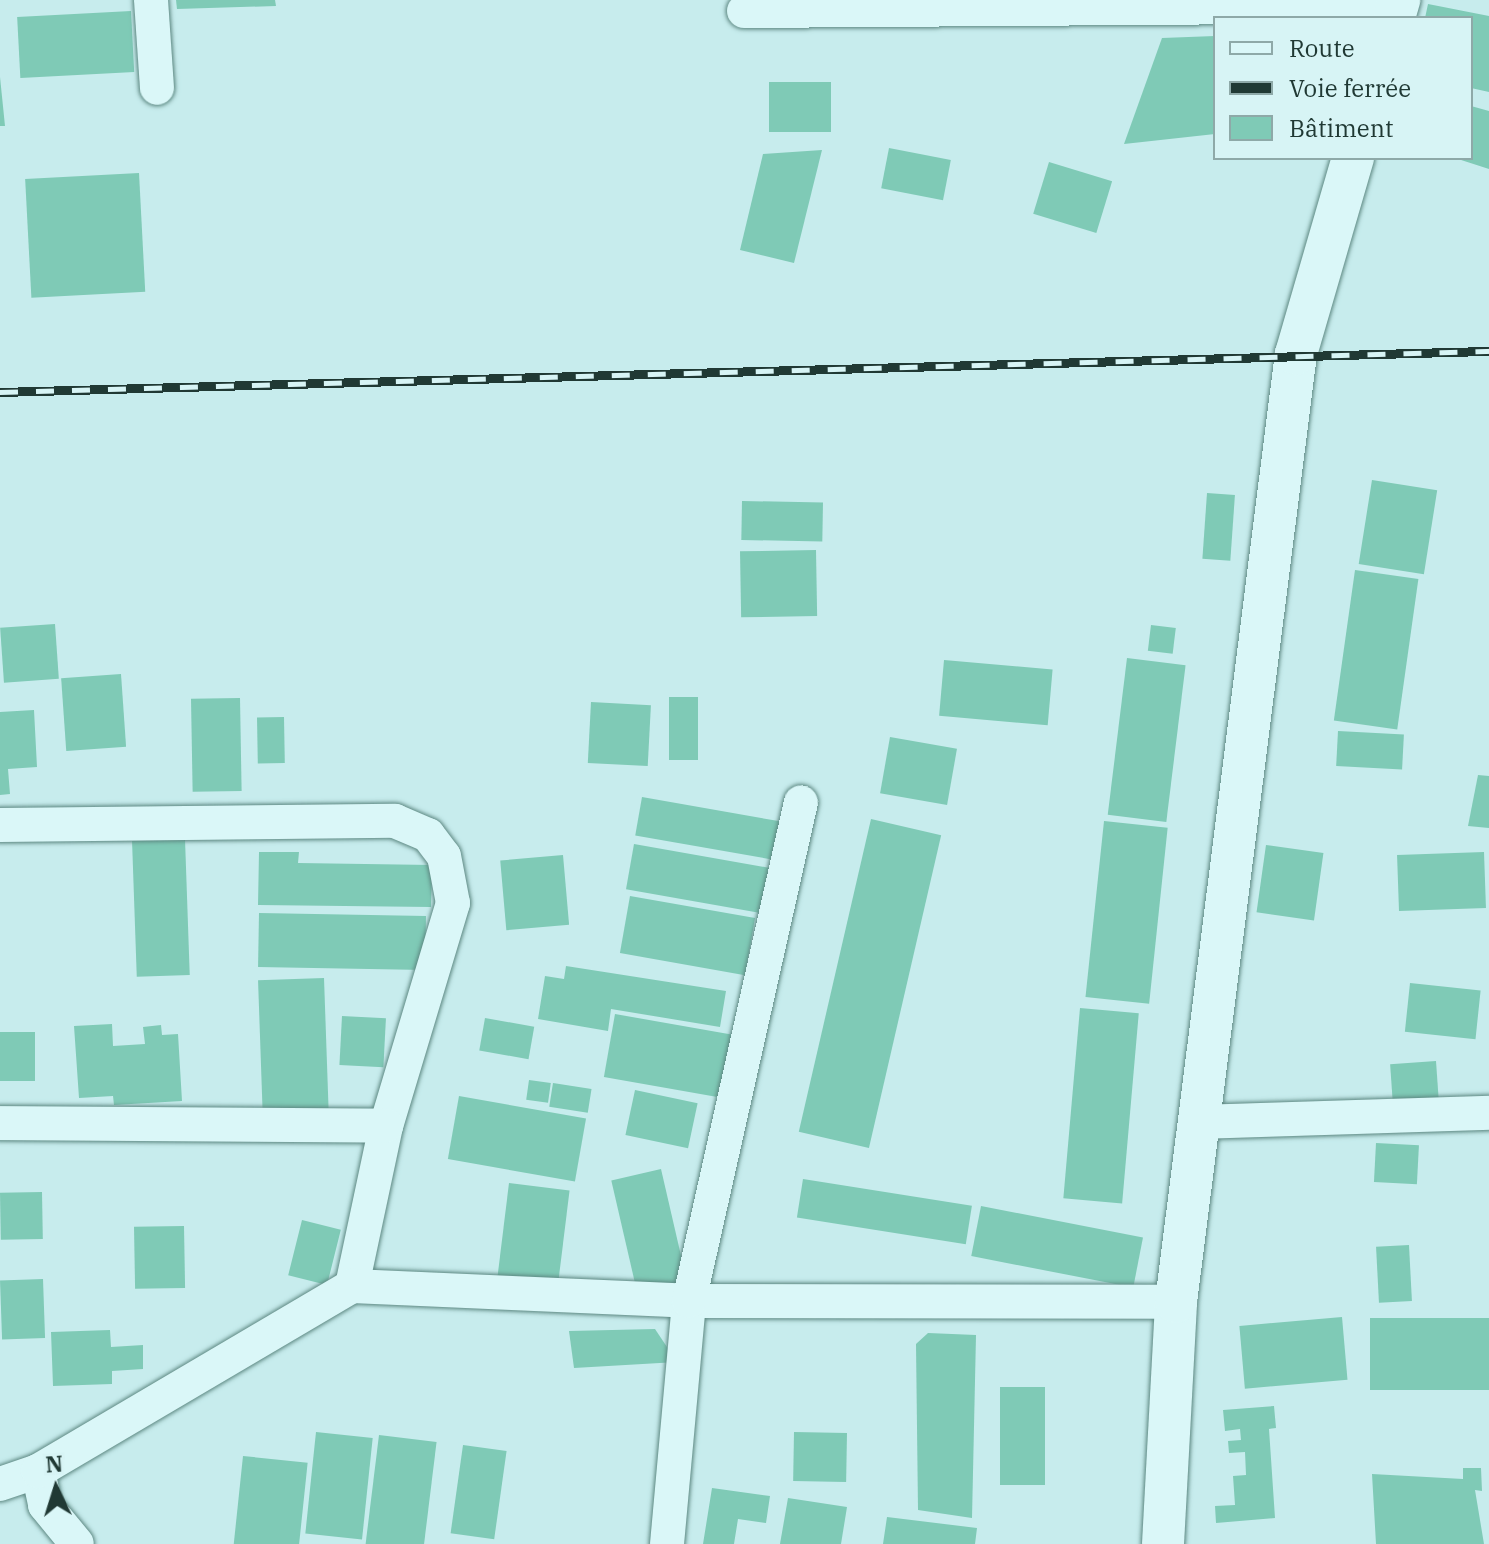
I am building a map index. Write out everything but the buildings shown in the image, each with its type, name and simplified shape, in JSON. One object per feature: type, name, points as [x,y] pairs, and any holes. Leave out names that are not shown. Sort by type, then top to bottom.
[{"type":"street","points":[[151,0],[157,88]]},
{"type":"street","points":[[744,11],[1396,8]]},
{"type":"street","points":[[1163,1544],[1176,1302],[1296,354],[1352,160]]},
{"type":"street","points":[[667,1544],[689,1301],[801,802]]},
{"type":"street","points":[[0,825],[395,821],[428,835],[444,856],[453,903],[386,1126],[352,1286]]},
{"type":"street","points":[[1199,1122],[1489,1113]]},
{"type":"street","points":[[0,1123],[386,1126]]},
{"type":"street","points":[[0,1484],[38,1471],[352,1286],[689,1301],[1176,1302]]},
{"type":"street","points":[[38,1471],[45,1505],[77,1544]]},
{"type":"railway","points":[[0,392],[1489,351]]}]
